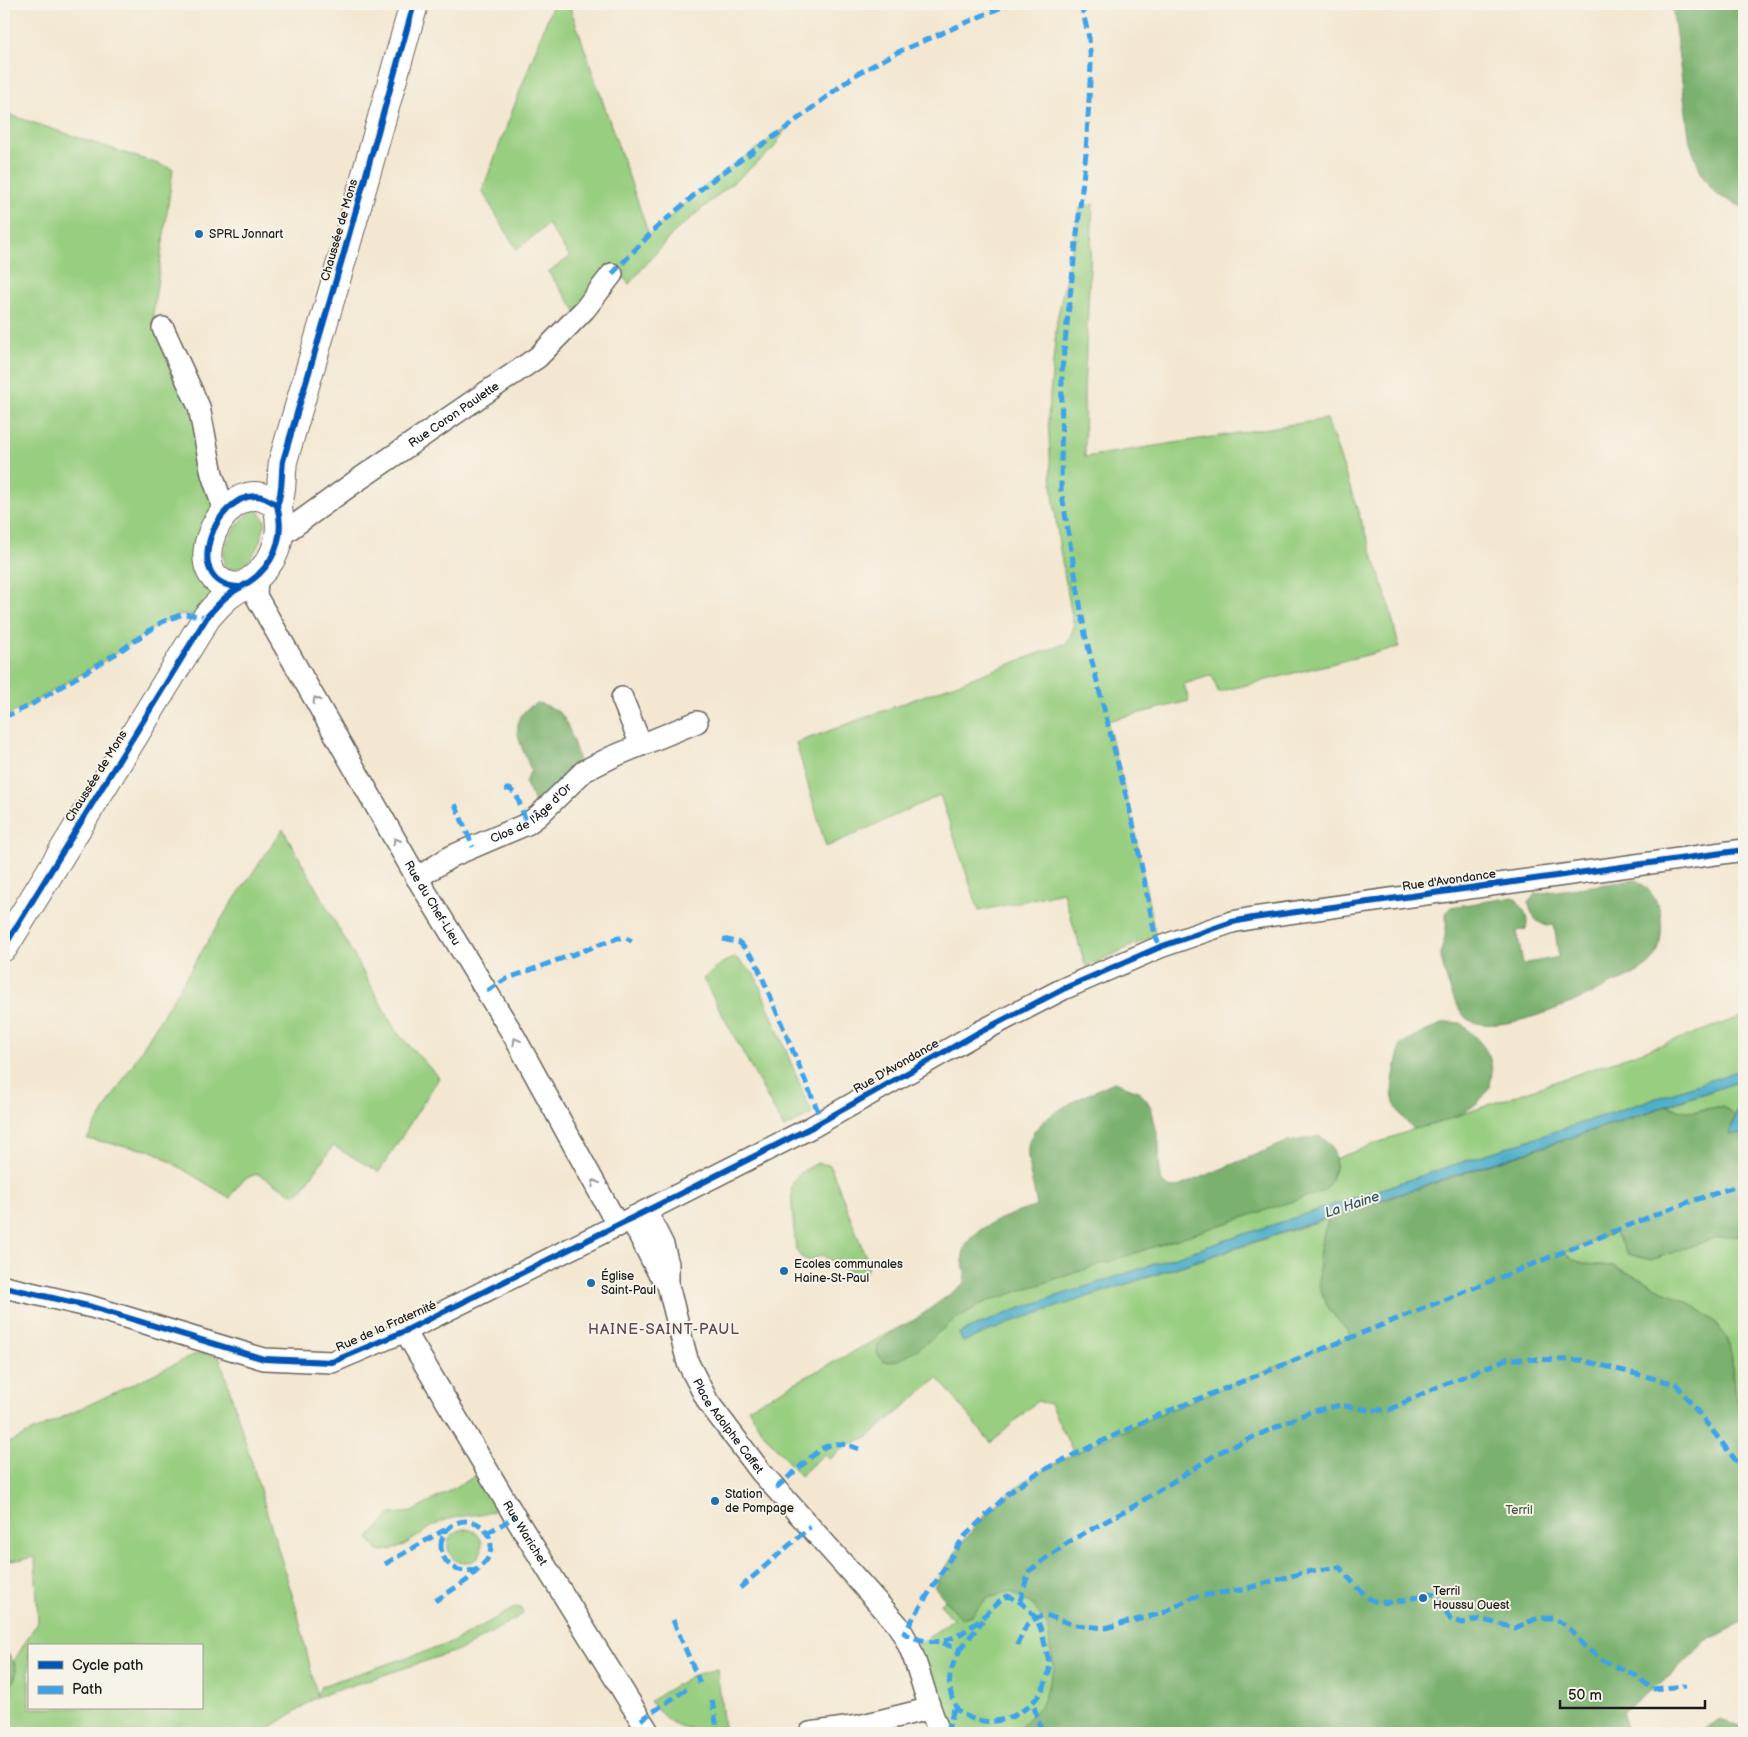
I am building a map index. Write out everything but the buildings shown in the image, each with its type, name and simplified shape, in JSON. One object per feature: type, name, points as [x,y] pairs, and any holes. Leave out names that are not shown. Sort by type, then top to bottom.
[{"type":"main road","name":"Chaussée de Mons","points":[[267,500],[281,496],[280,481],[283,461],[344,256],[414,4]]},
{"type":"main road","points":[[244,498],[267,500],[280,518],[280,536],[272,556],[236,580],[208,565],[208,543],[212,532],[225,513],[244,498]]},
{"type":"main road","name":"Chaussée de Mons","points":[[4,946],[207,617],[236,580]]},
{"type":"street","name":"Rue Coron Paulette","points":[[280,536],[355,482],[538,357],[585,309],[612,274]]},
{"type":"street","points":[[163,328],[198,407],[212,474],[225,513]]},
{"type":"street","name":"Rue du Chef-Lieu","points":[[236,580],[256,596],[417,878],[514,1036],[632,1219]]},
{"type":"street","points":[[622,698],[641,745]]},
{"type":"street","name":"Clos de l'Âge d'Or","points":[[417,878],[452,856],[527,824],[538,816],[584,771],[697,722]]},
{"type":"street","name":"Rue d'Avondance","points":[[1160,947],[1232,922],[1253,918],[1744,850]]},
{"type":"street","name":"Rue D'Avondance","points":[[632,1219],[812,1127],[1008,1017],[1063,989],[1160,947]]},
{"type":"street","name":"Place Adolphe Caffet","points":[[632,1219],[663,1245],[668,1264],[668,1285],[688,1364],[708,1402],[761,1472],[897,1624],[912,1650],[928,1709],[940,1733]]},
{"type":"street","name":"Rue de la Fraternité","points":[[4,1287],[92,1307],[264,1359],[332,1362],[405,1331],[632,1219]]},
{"type":"street","name":"Rue Warichet","points":[[405,1331],[515,1517],[649,1733]]},
{"type":"street","points":[[810,1733],[874,1723],[928,1709]]},
{"type":"green space","points":[[553,4],[569,4],[649,235],[707,184],[786,128],[773,149],[673,233],[629,284],[623,277],[612,274],[579,315],[548,272],[570,257],[548,224],[517,250],[482,191]]},
{"type":"green space","points":[[1672,4],[1744,4],[1744,208],[1716,194],[1703,177],[1690,143]]},
{"type":"green space","points":[[4,113],[173,169],[153,314],[163,328],[212,474],[213,595],[207,617],[183,614],[162,622],[117,653],[29,705],[4,717]]},
{"type":"green space","points":[[1093,204],[1084,392],[1085,457],[1327,419],[1388,601],[1399,647],[1218,692],[1212,675],[1184,684],[1189,701],[1107,721],[1133,823],[1155,935],[1086,967],[1063,892],[979,911],[940,795],[826,847],[796,743],[1067,643],[1074,627],[1059,545],[1051,476],[1048,416],[1057,320],[1080,208]]},
{"type":"green space","points":[[254,509],[259,511],[265,521],[258,545],[249,560],[243,565],[236,568],[228,568],[224,565],[224,558],[228,542],[242,519]]},
{"type":"green space","points":[[537,703],[550,707],[562,715],[577,753],[579,764],[541,803],[535,803],[525,782],[531,770],[518,732],[521,716],[527,709]]},
{"type":"green space","points":[[283,829],[396,1031],[439,1078],[379,1172],[333,1146],[301,1191],[293,1194],[258,1174],[248,1177],[241,1182],[230,1198],[153,1151],[87,1139],[227,910]]},
{"type":"green space","points":[[1636,880],[1646,887],[1653,897],[1659,908],[1661,920],[1659,948],[1654,959],[1646,967],[1632,976],[1560,1007],[1517,1021],[1497,1024],[1480,1023],[1466,1018],[1462,1013],[1450,988],[1441,955],[1446,931],[1446,913],[1452,907],[1514,897],[1522,908],[1527,920],[1526,929],[1517,931],[1523,964],[1559,957],[1554,925],[1540,923],[1532,912],[1529,902],[1535,894]]},
{"type":"green space","points":[[735,957],[755,975],[812,1114],[784,1128],[703,979],[722,963]]},
{"type":"green space","points":[[1744,1016],[1744,1069],[1015,1310],[959,1333],[963,1342],[1017,1320],[1329,1218],[1320,1250],[1318,1273],[1322,1295],[1332,1313],[1351,1336],[1149,1419],[1074,1454],[1050,1404],[1037,1401],[991,1443],[938,1378],[868,1437],[847,1445],[830,1459],[824,1454],[800,1476],[761,1430],[748,1408],[894,1330],[878,1344],[954,1320],[983,1303],[1335,1171],[1335,1159],[1414,1129],[1431,1125]]},
{"type":"green space","points":[[1445,1022],[1461,1023],[1484,1047],[1489,1056],[1492,1073],[1489,1087],[1482,1099],[1471,1108],[1443,1121],[1414,1129],[1403,1118],[1393,1099],[1393,1080],[1400,1044]]},
{"type":"green space","points":[[1744,1080],[1744,1107],[1738,1109],[1734,1116],[1723,1106],[1690,1112],[1667,1106]]},
{"type":"green space","points":[[1114,1082],[1138,1091],[1146,1099],[1152,1111],[1159,1143],[1160,1177],[1163,1183],[1171,1188],[1284,1143],[1319,1136],[1330,1145],[1334,1152],[1333,1176],[1324,1191],[983,1303],[956,1318],[911,1354],[893,1362],[884,1362],[877,1354],[878,1344],[894,1330],[916,1319],[965,1283],[963,1256],[966,1246],[973,1237],[982,1229],[1004,1217],[1037,1206],[1028,1148],[1031,1137],[1038,1127],[1062,1108]]},
{"type":"green space","name":"Terril","points":[[1667,1106],[1690,1112],[1723,1106],[1734,1116],[1730,1134],[1744,1133],[1744,1236],[1717,1237],[1651,1260],[1628,1254],[1614,1232],[1563,1253],[1583,1264],[1614,1266],[1693,1305],[1714,1321],[1728,1339],[1732,1360],[1734,1392],[1744,1415],[1744,1622],[1706,1641],[1671,1676],[1624,1710],[1626,1733],[1009,1733],[1020,1727],[1041,1705],[1054,1670],[1047,1624],[1033,1605],[1011,1592],[987,1598],[972,1615],[960,1618],[934,1586],[977,1524],[998,1502],[1035,1475],[1089,1447],[1174,1408],[1351,1336],[1332,1313],[1322,1295],[1318,1273],[1320,1250],[1329,1218]]},
{"type":"green space","points":[[818,1163],[830,1165],[869,1265],[864,1275],[854,1275],[822,1255],[809,1261],[801,1257],[796,1250],[792,1186],[799,1175]]},
{"type":"green space","points":[[1614,1232],[1628,1254],[1651,1260],[1717,1237],[1744,1236],[1744,1415],[1734,1392],[1732,1360],[1714,1321],[1693,1305],[1614,1266],[1583,1264],[1563,1253]]},
{"type":"green space","points":[[200,1352],[220,1358],[297,1611],[317,1696],[321,1686],[451,1643],[516,1607],[521,1608],[523,1614],[465,1648],[317,1697],[262,1733],[4,1733],[4,1687],[13,1682],[17,1672],[14,1661],[38,1621],[35,1557],[4,1562],[4,1445]]},
{"type":"green space","points":[[477,1475],[496,1507],[492,1512],[440,1522],[406,1544],[388,1550],[378,1551],[369,1538],[391,1514],[412,1512]]},
{"type":"green space","points":[[465,1529],[477,1534],[482,1546],[477,1558],[465,1563],[453,1558],[448,1546],[453,1534]]},
{"type":"green space","points":[[1011,1592],[1033,1605],[1047,1624],[1054,1670],[1041,1705],[1020,1727],[1009,1733],[940,1733],[912,1650],[953,1619],[940,1604],[945,1600],[960,1618],[972,1615],[987,1598]]},
{"type":"green space","points":[[4,1649],[13,1661],[16,1673],[13,1682],[4,1687]]},
{"type":"green space","points":[[717,1669],[724,1727],[700,1729],[682,1727],[667,1719],[650,1701],[691,1676]]},
{"type":"green space","points":[[1720,1719],[1739,1725],[1744,1733],[1697,1733]]},
{"type":"water","name":"La Haine","points":[[1744,1069],[1744,1080],[1017,1320],[963,1342],[959,1333],[1015,1310]]},
{"type":"water","points":[[1744,1107],[1744,1133],[1729,1134],[1738,1109]]},
{"type":"marked path","points":[[612,274],[654,230],[707,184],[786,128],[855,75],[896,53],[1009,4]]},
{"type":"marked path","points":[[1081,4],[1089,38],[1091,65],[1086,153],[1062,369],[1061,489],[1085,634],[1133,823],[1155,935],[1160,947]]},
{"type":"marked path","points":[[4,717],[29,706],[117,653],[162,622],[183,614],[207,617]]},
{"type":"marked path","points":[[505,789],[510,789],[517,796],[527,824]]},
{"type":"marked path","points":[[455,804],[473,847]]},
{"type":"marked path","points":[[487,991],[506,979],[618,938],[626,938],[632,941]]},
{"type":"marked path","points":[[723,939],[740,943],[755,960],[822,1121]]},
{"type":"marked path","points":[[943,1643],[960,1650],[951,1672],[951,1694],[958,1710],[970,1718],[998,1721],[1012,1716],[1025,1709],[1036,1699],[1044,1686],[1049,1671],[1049,1664],[1040,1626],[1028,1608],[1008,1596],[999,1601],[968,1629],[949,1639],[928,1641],[917,1639],[904,1633],[963,1538],[1009,1493],[1034,1475],[1149,1419],[1677,1206],[1744,1184]]},
{"type":"marked path","points":[[1020,1601],[1029,1571],[1070,1541],[1134,1506],[1220,1452],[1310,1412],[1340,1405],[1369,1410],[1389,1410],[1428,1391],[1507,1359],[1581,1360],[1676,1384],[1744,1471]]},
{"type":"marked path","points":[[776,1488],[819,1450],[825,1447],[839,1444],[859,1449]]},
{"type":"marked path","points":[[487,1533],[515,1517]]},
{"type":"marked path","points":[[461,1521],[471,1521],[484,1528],[491,1541],[491,1546],[491,1551],[484,1564],[471,1571],[461,1571],[452,1567],[445,1560],[441,1551],[441,1541],[445,1532],[452,1525],[461,1521]]},
{"type":"marked path","points":[[740,1588],[810,1527]]},
{"type":"marked path","points":[[385,1564],[446,1529]]},
{"type":"marked path","points":[[1017,1645],[1026,1626],[1036,1618],[1046,1615],[1074,1625],[1105,1628],[1163,1613],[1193,1597],[1241,1590],[1305,1572],[1339,1567],[1372,1600],[1393,1602],[1431,1593],[1438,1598],[1451,1620],[1463,1623],[1480,1619],[1515,1628],[1538,1618],[1554,1618],[1571,1630],[1584,1646],[1602,1660],[1637,1676],[1652,1689],[1686,1686]]},
{"type":"marked path","points":[[435,1601],[466,1581],[479,1569]]},
{"type":"marked path","points":[[673,1620],[700,1683]]},
{"type":"marked path","points":[[960,1650],[983,1620]]},
{"type":"marked path","points":[[641,1720],[688,1688]]},
{"type":"marked path","points":[[712,1700],[718,1733]]},
{"type":"marked path","points":[[947,1733],[955,1705]]},
{"type":"marked path","points":[[1034,1707],[1042,1733]]},
{"type":"cycle path","points":[[277,505],[281,489],[283,461],[414,4]]},
{"type":"cycle path","points":[[4,947],[207,617],[226,597],[258,575],[270,560],[278,543],[279,515],[277,505],[261,497],[241,499],[228,509],[217,523],[210,540],[207,556],[211,571],[220,582],[238,587]]},
{"type":"cycle path","points":[[4,1287],[92,1307],[264,1359],[332,1362],[405,1331],[812,1127],[976,1034],[1063,989],[1160,947],[1232,922],[1253,918],[1744,850]]},
{"type":"place","name":"SPRL Jonnart","points":[[199,234]]},
{"type":"place","name":"Ecoles communales Haine-St-Paul","points":[[784,1271]]},
{"type":"place","name":"Église Saint-Paul","points":[[591,1283]]},
{"type":"place","name":"Station de Pompage","points":[[715,1501]]},
{"type":"place","name":"Terril Houssu Ouest","points":[[1423,1598]]},
{"type":"district","name":"HAINE-SAINT-PAUL","points":[[664,1329]]}]
